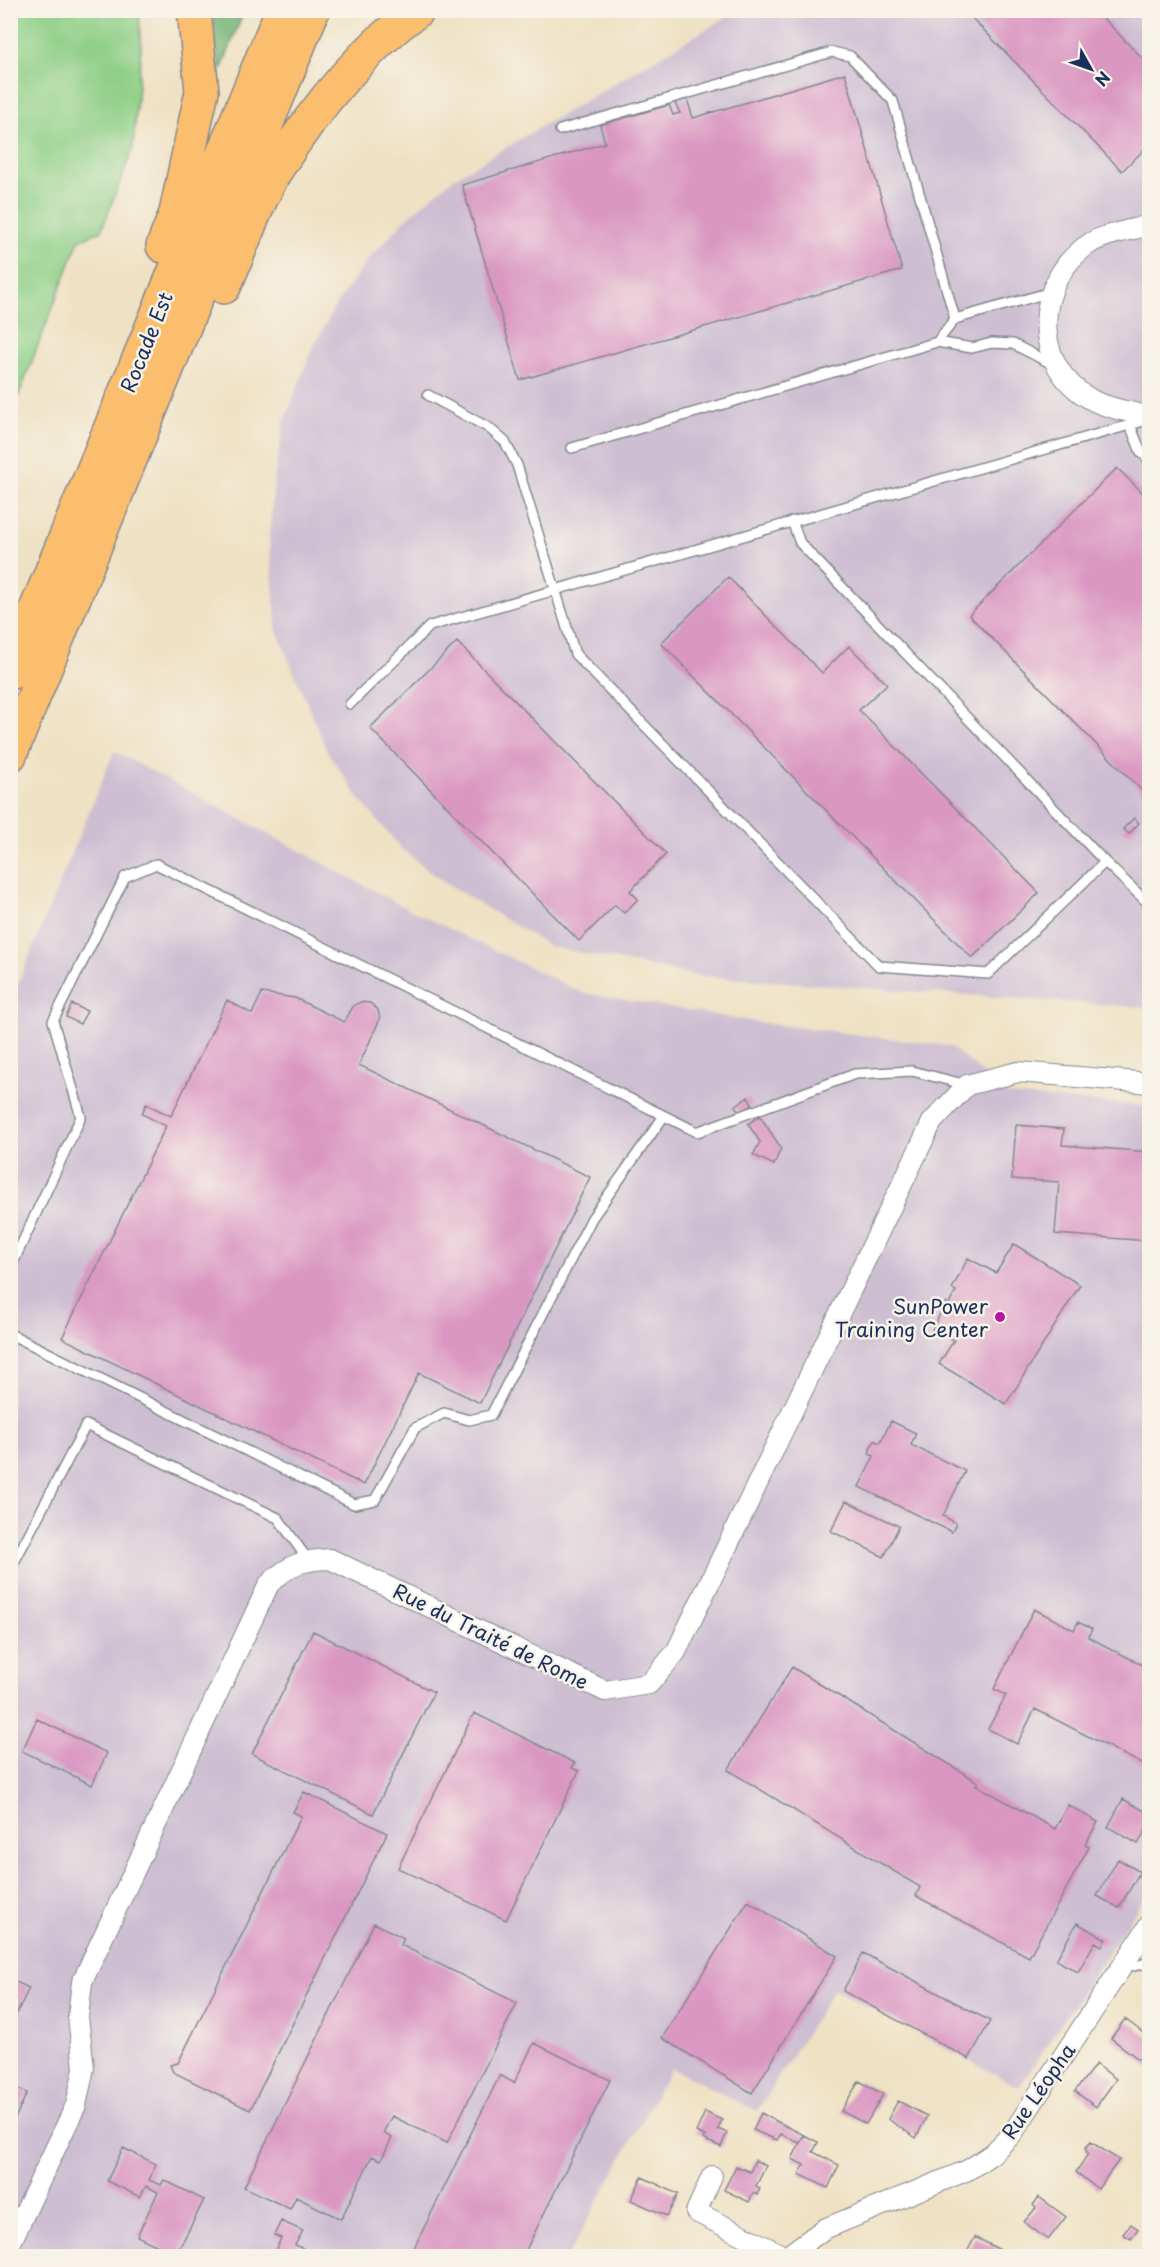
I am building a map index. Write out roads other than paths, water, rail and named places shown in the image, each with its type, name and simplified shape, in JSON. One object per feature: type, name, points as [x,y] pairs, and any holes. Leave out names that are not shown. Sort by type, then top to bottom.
[{"type":"highway","points":[[10,636],[176,213],[202,91],[194,10]]},
{"type":"highway","name":"Rocade Est","points":[[10,673],[282,10]]},
{"type":"highway","name":"Rocade Est","points":[[10,754],[313,10]]},
{"type":"highway","points":[[145,425],[177,390],[275,172],[317,112],[351,70],[397,25],[418,10]]},
{"type":"street","points":[[1149,225],[1094,241],[1069,262],[1051,292],[1045,323],[1054,366],[1071,385],[1093,401],[1149,418]]},
{"type":"street","points":[[967,1084],[1018,1072],[1149,1083]]},
{"type":"street","name":"Rue du Traité de Rome","points":[[10,2244],[75,2105],[84,2068],[78,2017],[82,1982],[269,1584],[286,1567],[308,1560],[330,1559],[605,1690],[649,1684],[676,1652],[932,1122],[967,1084]]},
{"type":"street","name":"Rue Léopha","points":[[785,2256],[824,2229],[968,2170],[992,2154],[1012,2134],[1149,1924]]},
{"type":"street","points":[[712,2176],[696,2212],[785,2256]]},
{"type":"lane","points":[[560,130],[832,52],[850,56],[893,101],[955,320]]},
{"type":"lane","points":[[937,342],[955,320],[1051,292]]},
{"type":"lane","points":[[572,448],[937,342],[972,348],[992,343],[1013,344],[1054,366]]},
{"type":"lane","points":[[428,395],[489,428],[505,442],[517,465],[553,589],[575,654],[879,966],[988,974],[1105,862]]},
{"type":"lane","points":[[350,704],[430,626],[1149,418]]},
{"type":"lane","points":[[1130,425],[1141,452],[1149,460]]},
{"type":"lane","points":[[792,521],[800,543],[1105,862],[1149,905]]},
{"type":"lane","points":[[10,1269],[81,1117],[53,1021],[125,877],[156,864],[697,1132],[855,1074],[912,1071],[967,1084]]},
{"type":"lane","points":[[10,1334],[354,1504],[375,1500],[415,1428],[444,1413],[469,1420],[491,1415],[592,1218],[664,1116]]},
{"type":"lane","points":[[10,1570],[86,1425],[278,1518],[308,1560]]},
{"type":"lane","points":[[1126,1960],[1135,1966],[1149,1962]]},
{"type":"place","name":"SunPower Training Center","points":[[1000,1317]]}]
